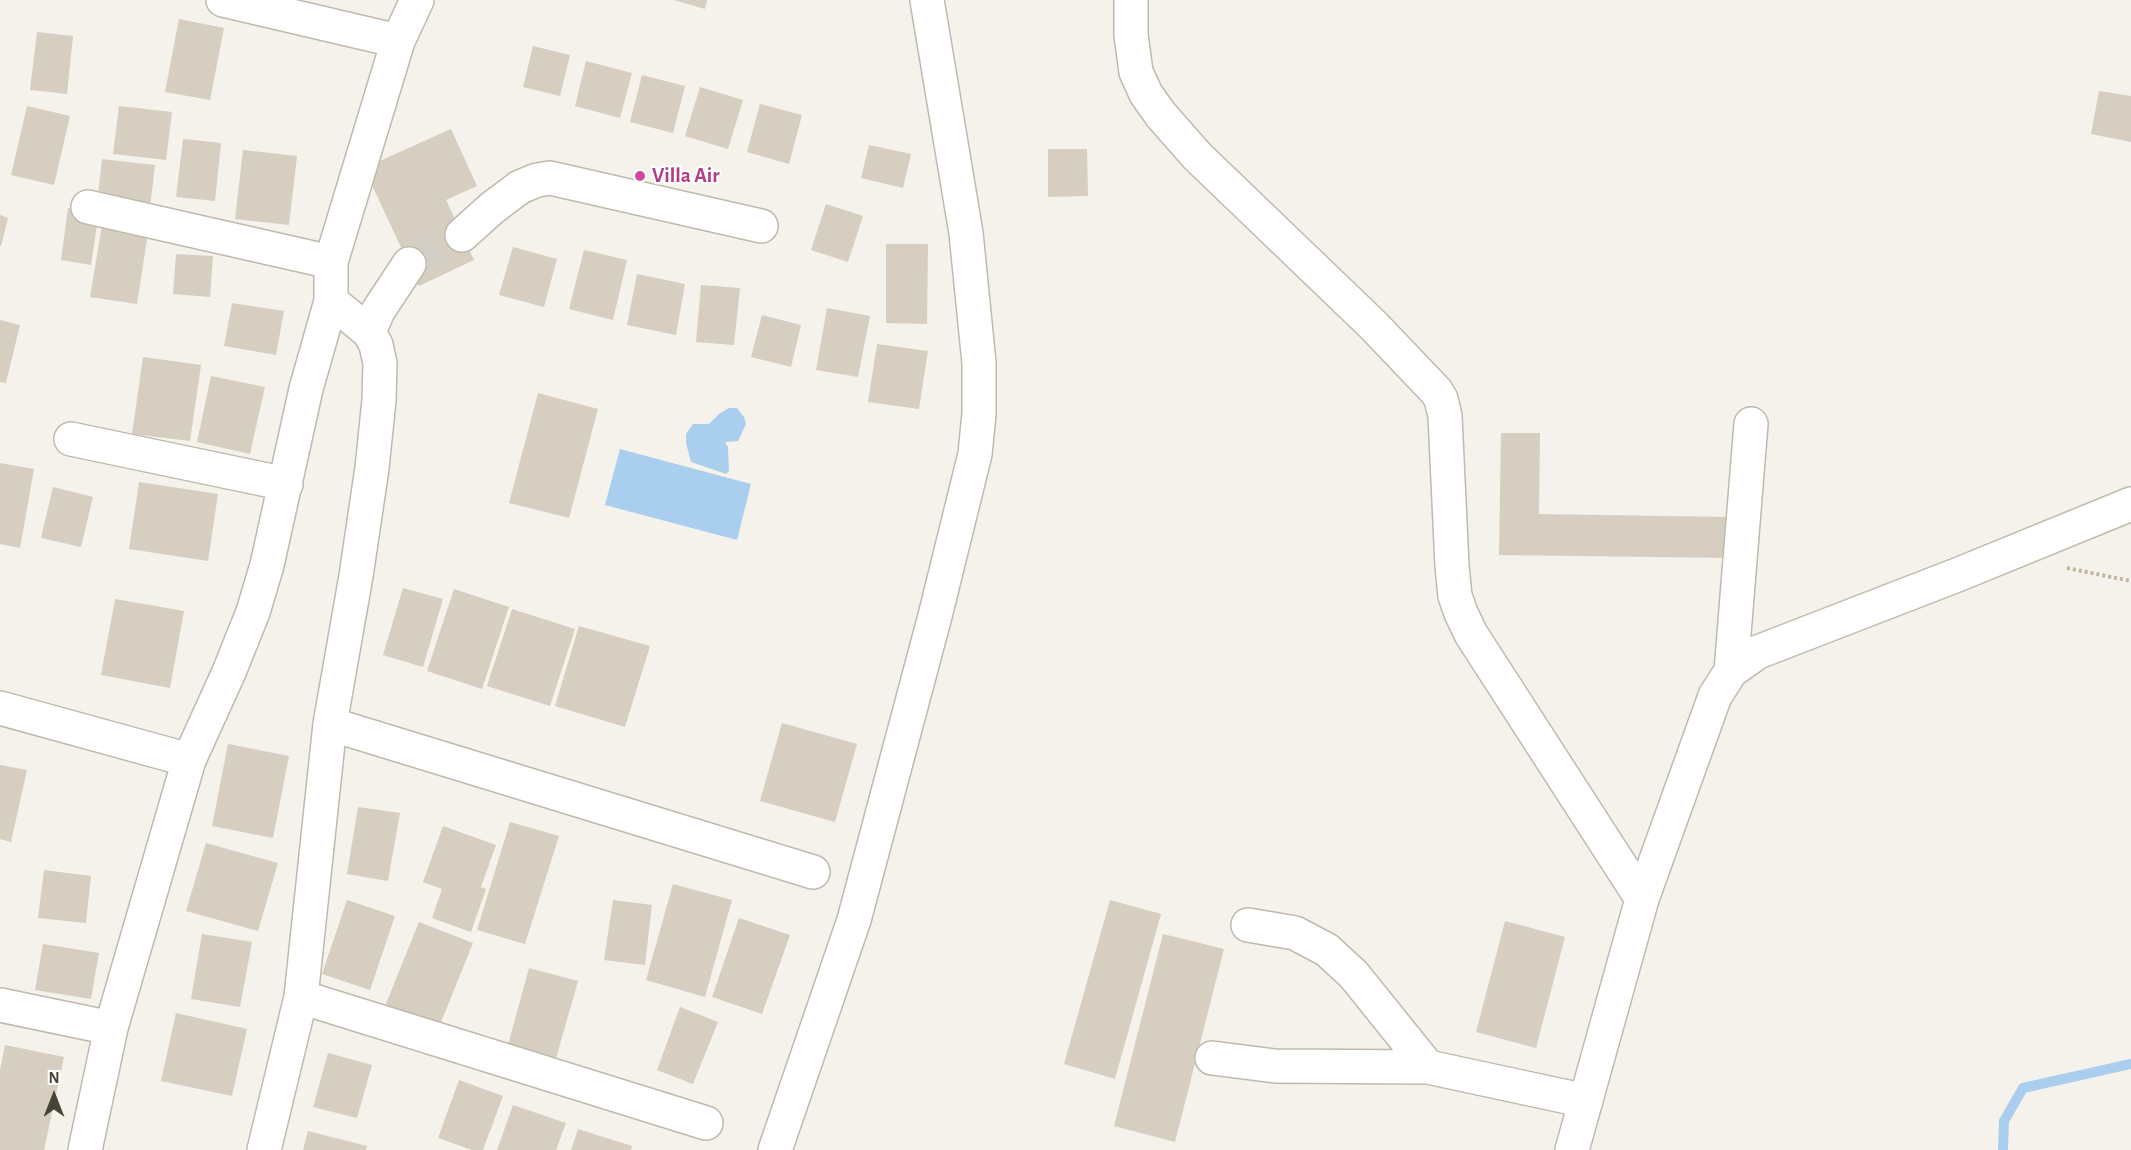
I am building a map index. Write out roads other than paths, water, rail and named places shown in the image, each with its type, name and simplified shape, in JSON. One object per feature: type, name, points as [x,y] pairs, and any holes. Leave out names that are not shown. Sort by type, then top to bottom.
[{"type":"street","points":[[224,0],[398,41]]},
{"type":"street","points":[[85,1150],[111,1028],[189,760],[253,612],[286,484],[306,389],[331,301],[331,262],[398,41],[417,0]]},
{"type":"street","points":[[775,1150],[854,920],[936,616],[975,454],[979,414],[979,363],[966,233],[927,0]]},
{"type":"street","points":[[1131,0],[1131,35],[1136,72],[1161,116],[1197,156],[1373,324],[1441,399],[1445,416],[1452,566],[1455,597],[1461,613],[1472,634],[1642,899]]},
{"type":"street","points":[[462,236],[492,208],[520,187],[537,180],[550,178],[761,226]]},
{"type":"street","points":[[88,207],[331,262]]},
{"type":"street","points":[[369,332],[378,311],[409,264]]},
{"type":"street","points":[[264,1150],[301,997],[330,724],[356,576],[372,468],[379,400],[380,363],[376,345],[369,332],[331,301]]},
{"type":"street","points":[[1731,671],[1751,424]]},
{"type":"street","points":[[71,438],[286,484]]},
{"type":"street","points":[[1572,1150],[1642,899],[1715,696],[1731,671],[1758,652],[1957,575],[2131,504]]},
{"type":"street","points":[[0,708],[189,760]]},
{"type":"street","points":[[330,724],[813,872]]},
{"type":"street","points":[[1248,926],[1295,933],[1327,950],[1354,975],[1428,1067]]},
{"type":"street","points":[[301,997],[706,1123]]},
{"type":"street","points":[[0,1005],[111,1028]]},
{"type":"street","points":[[1212,1058],[1275,1066],[1428,1067],[1586,1101]]},
{"type":"water","points":[[729,408],[737,408],[746,424],[738,441],[725,442],[728,447],[729,471],[726,474],[691,462],[686,434],[693,424],[709,424]]},
{"type":"water","points":[[620,449],[751,484],[737,540],[605,505]]},
{"type":"waterway","points":[[2003,1150],[2004,1121],[2023,1088],[2131,1064]]},
{"type":"tunnel","points":[[409,264],[462,235]]},
{"type":"place","name":"Villa Air","points":[[640,176]]}]
